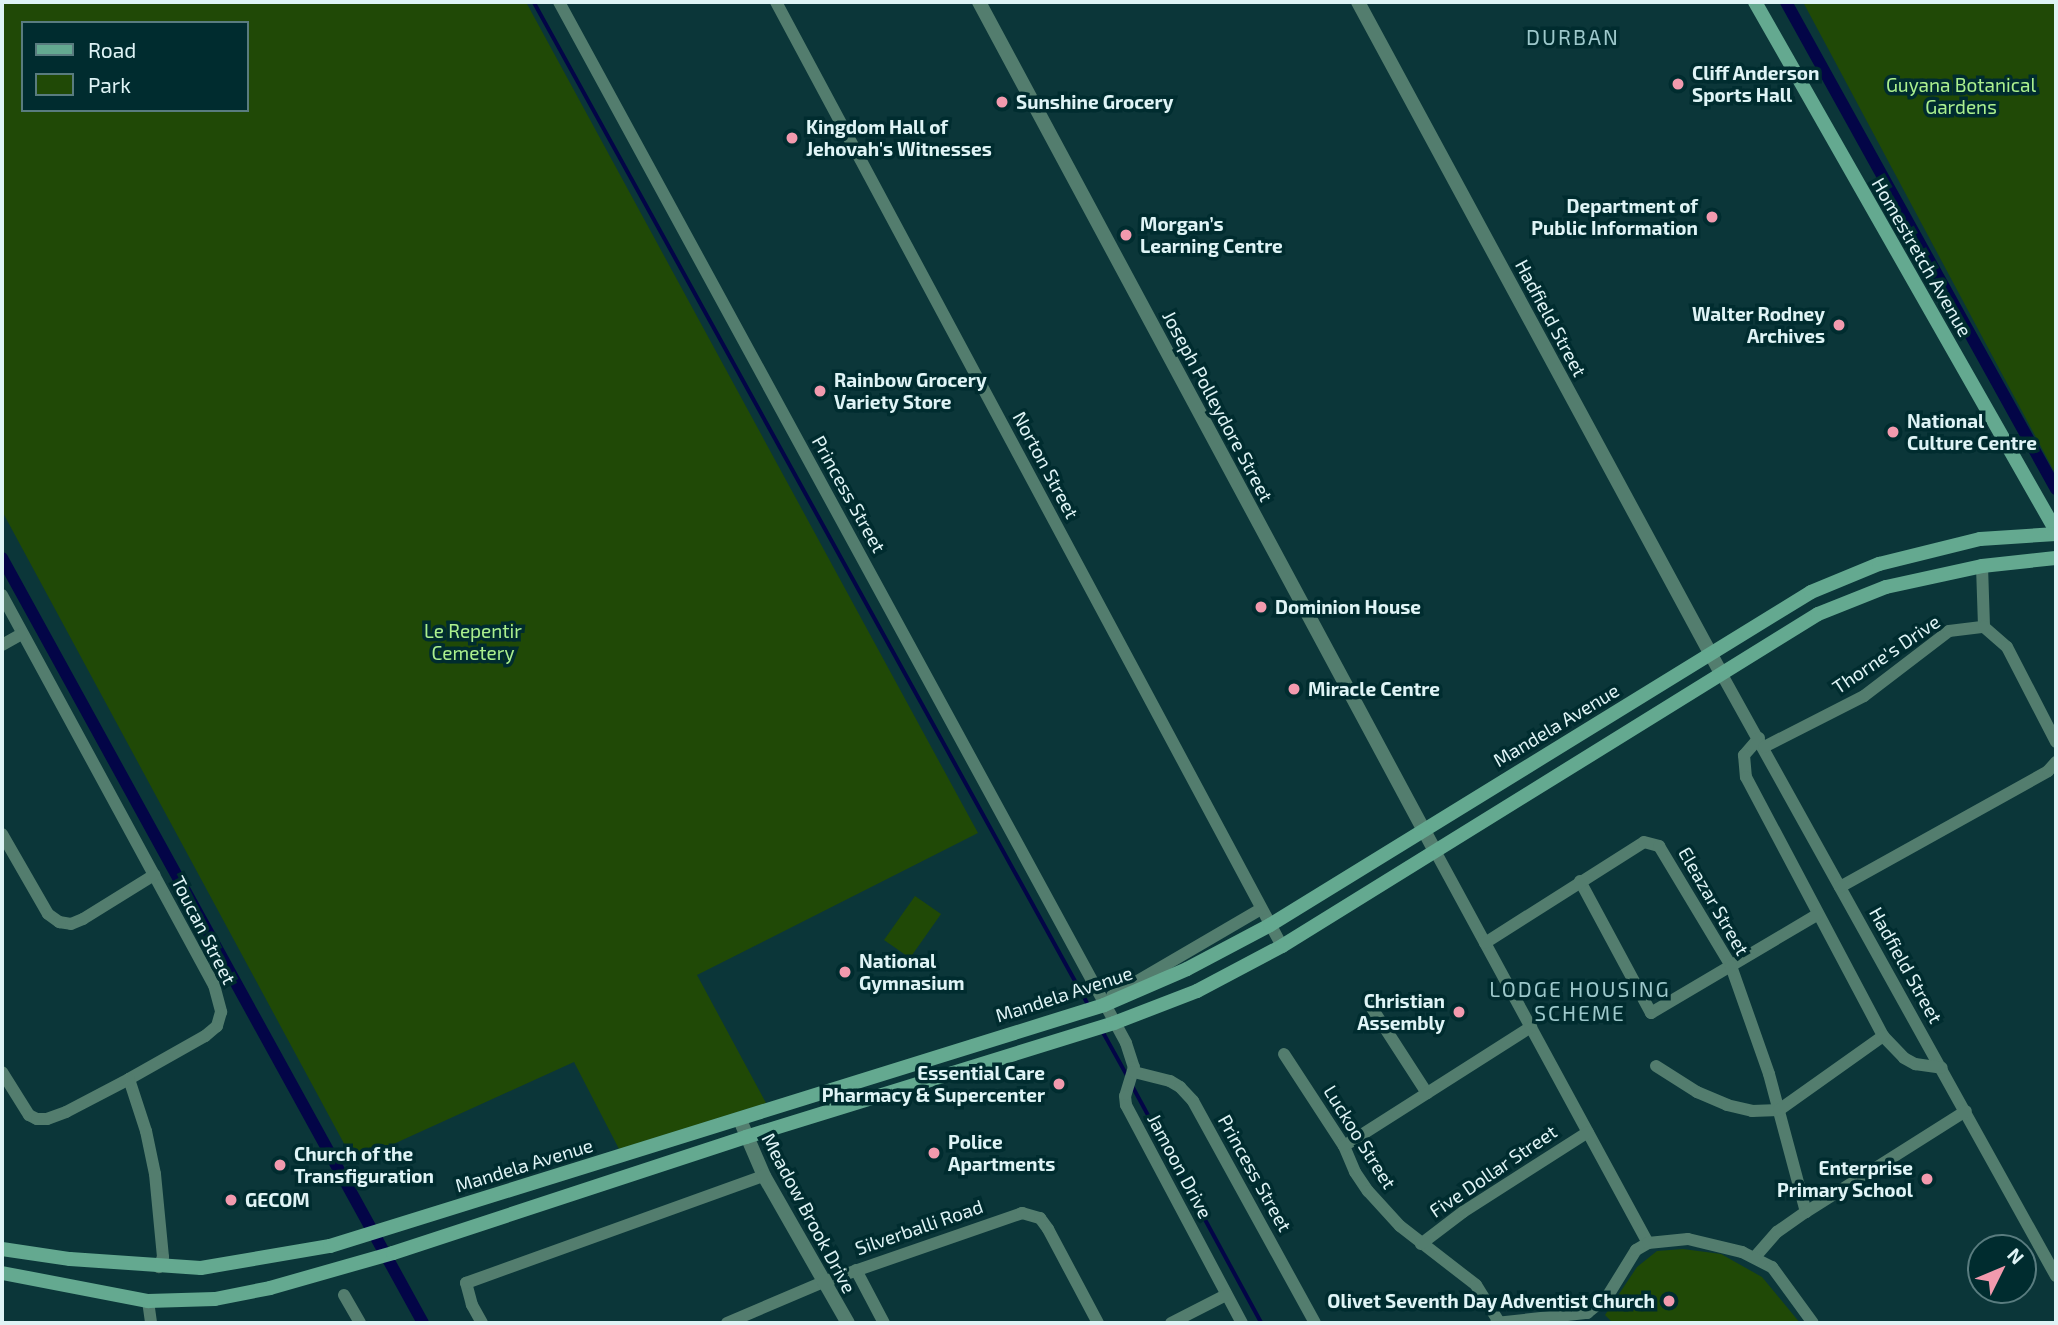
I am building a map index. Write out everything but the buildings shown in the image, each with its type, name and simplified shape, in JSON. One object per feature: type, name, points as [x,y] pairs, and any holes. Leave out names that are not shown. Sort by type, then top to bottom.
[{"type":"main road","name":"Homestretch Avenue","points":[[1755,2],[2056,533]]},
{"type":"main road","name":"Mandela Avenue","points":[[2,1249],[69,1259],[201,1268],[361,1238],[449,1208],[1098,1006],[1187,970],[1270,925],[1423,828],[1811,592],[1879,564],[1980,539],[2056,533]]},
{"type":"main road","points":[[2,1273],[148,1301],[215,1299],[270,1288],[393,1253],[746,1137],[1105,1026],[1197,991],[1282,946],[1434,849],[1818,614],[1886,587],[1982,566],[2056,558]]},
{"type":"street","name":"Princess Street","points":[[559,2],[1098,1006],[1105,1026]]},
{"type":"street","name":"Norton Street","points":[[776,2],[1282,946]]},
{"type":"street","name":"Joseph Polleydore Street","points":[[978,2],[1434,849]]},
{"type":"street","name":"Hadfield Street","points":[[1358,2],[1710,654],[2056,1276]]},
{"type":"street","points":[[1982,566],[1984,627],[2007,647],[2056,742]]},
{"type":"street","name":"Toucan Street","points":[[2,595],[214,985],[221,1012],[217,1026],[205,1036],[129,1079],[47,1119],[37,1119],[29,1115],[2,1073]]},
{"type":"street","name":"Thorne's Drive","points":[[1761,743],[1864,696],[1950,631],[1984,627]]},
{"type":"street","points":[[2,645],[22,634]]},
{"type":"street","points":[[1761,743],[1744,755],[1746,777],[1883,1036],[1904,1058],[1915,1064],[1942,1068]]},
{"type":"street","points":[[1840,887],[2048,771],[2056,762]]},
{"type":"street","points":[[2,834],[42,905],[59,922],[71,924],[83,919],[154,874]]},
{"type":"street","name":"Eleazar Street","points":[[1485,943],[1644,842],[1656,844],[1731,966],[1779,1110],[1806,1212]]},
{"type":"street","points":[[1434,849],[1648,1243]]},
{"type":"street","points":[[1580,881],[1651,1013],[1817,915]]},
{"type":"street","points":[[1098,1006],[1261,909]]},
{"type":"street","points":[[1370,1005],[1427,1093]]},
{"type":"street","points":[[1105,1026],[1126,1043],[1133,1074]]},
{"type":"street","points":[[1344,1146],[1531,1027]]},
{"type":"street","points":[[1656,1066],[1697,1092],[1727,1105],[1752,1111],[1779,1110],[1883,1036]]},
{"type":"street","name":"Luckoo Street","points":[[1284,1054],[1344,1146],[1355,1172],[1368,1191],[1400,1227],[1476,1285],[1498,1322]]},
{"type":"street","name":"Princess Street","points":[[1133,1074],[1170,1081],[1192,1101],[1315,1323]]},
{"type":"street","name":"Jamoon Drive","points":[[1133,1074],[1125,1096],[1126,1105],[1242,1323]]},
{"type":"street","points":[[129,1079],[146,1131],[155,1174],[163,1257],[159,1267]]},
{"type":"street","points":[[1755,1257],[1777,1232],[1966,1111]]},
{"type":"street","name":"Meadow Brook Drive","points":[[740,1119],[764,1176],[848,1323]]},
{"type":"street","name":"Five Dollar Street","points":[[1421,1244],[1464,1212],[1588,1132]]},
{"type":"street","points":[[482,1323],[472,1305],[466,1283],[764,1176]]},
{"type":"street","name":"Silverballi Road","points":[[727,1323],[823,1282],[1008,1216],[1028,1213],[1040,1218],[1098,1323]]},
{"type":"street","points":[[1498,1322],[1587,1313],[1607,1297],[1636,1251],[1648,1243],[1688,1239],[1755,1257],[1772,1267],[1813,1323]]},
{"type":"street","points":[[856,1270],[884,1323]]},
{"type":"street","points":[[344,1295],[360,1323]]},
{"type":"street","points":[[1171,1323],[1226,1295]]},
{"type":"street","points":[[148,1301],[152,1323]]},
{"type":"green space","name":"Le Repentir Cemetery","points":[[2,2],[526,2],[978,833],[697,975],[766,1103],[619,1149],[574,1062],[354,1162],[2,511]]},
{"type":"green space","name":"Guyana Botanical Gardens","points":[[1803,2],[2056,2],[2056,475],[1832,56]]},
{"type":"green space","points":[[915,896],[941,914],[910,958],[884,940]]},
{"type":"green space","points":[[1683,1249],[1721,1254],[1762,1277],[1800,1323],[1613,1323],[1605,1315],[1637,1267],[1657,1251]]},
{"type":"waterway","points":[[534,2],[1088,1004]]},
{"type":"waterway","points":[[1786,2],[2056,489]]},
{"type":"waterway","points":[[2,558],[423,1323]]},
{"type":"waterway","points":[[1102,1030],[1127,1075]]},
{"type":"waterway","points":[[1132,1085],[1262,1323]]},
{"type":"place","name":"Cliff Anderson Sports Hall","points":[[1678,84]]},
{"type":"place","name":"Sunshine Grocery","points":[[1002,102]]},
{"type":"place","name":"Kingdom Hall of Jehovah's Witnesses","points":[[792,138]]},
{"type":"place","name":"Department of Public Information","points":[[1712,217]]},
{"type":"place","name":"Morgan’s Learning Centre","points":[[1126,235]]},
{"type":"place","name":"Walter Rodney Archives","points":[[1839,325]]},
{"type":"place","name":"Rainbow Grocery Variety Store","points":[[820,391]]},
{"type":"place","name":"National Culture Centre","points":[[1893,432]]},
{"type":"place","name":"Dominion House","points":[[1261,607]]},
{"type":"place","name":"Miracle Centre","points":[[1294,689]]},
{"type":"place","name":"National Gymnasium","points":[[845,972]]},
{"type":"place","name":"Christian Assembly","points":[[1459,1012]]},
{"type":"place","name":"Essential Care Pharmacy & Supercenter","points":[[1059,1084]]},
{"type":"place","name":"Police Apartments","points":[[934,1153]]},
{"type":"place","name":"Church of the Transfiguration","points":[[280,1165]]},
{"type":"place","name":"Enterprise Primary School","points":[[1927,1179]]},
{"type":"place","name":"GECOM","points":[[231,1200]]},
{"type":"place","name":"Olivet Seventh Day Adventist Church","points":[[1669,1301]]},
{"type":"district","name":"DURBAN","points":[[1573,37]]},
{"type":"district","name":"LODGE HOUSING SCHEME","points":[[1580,1001]]}]
